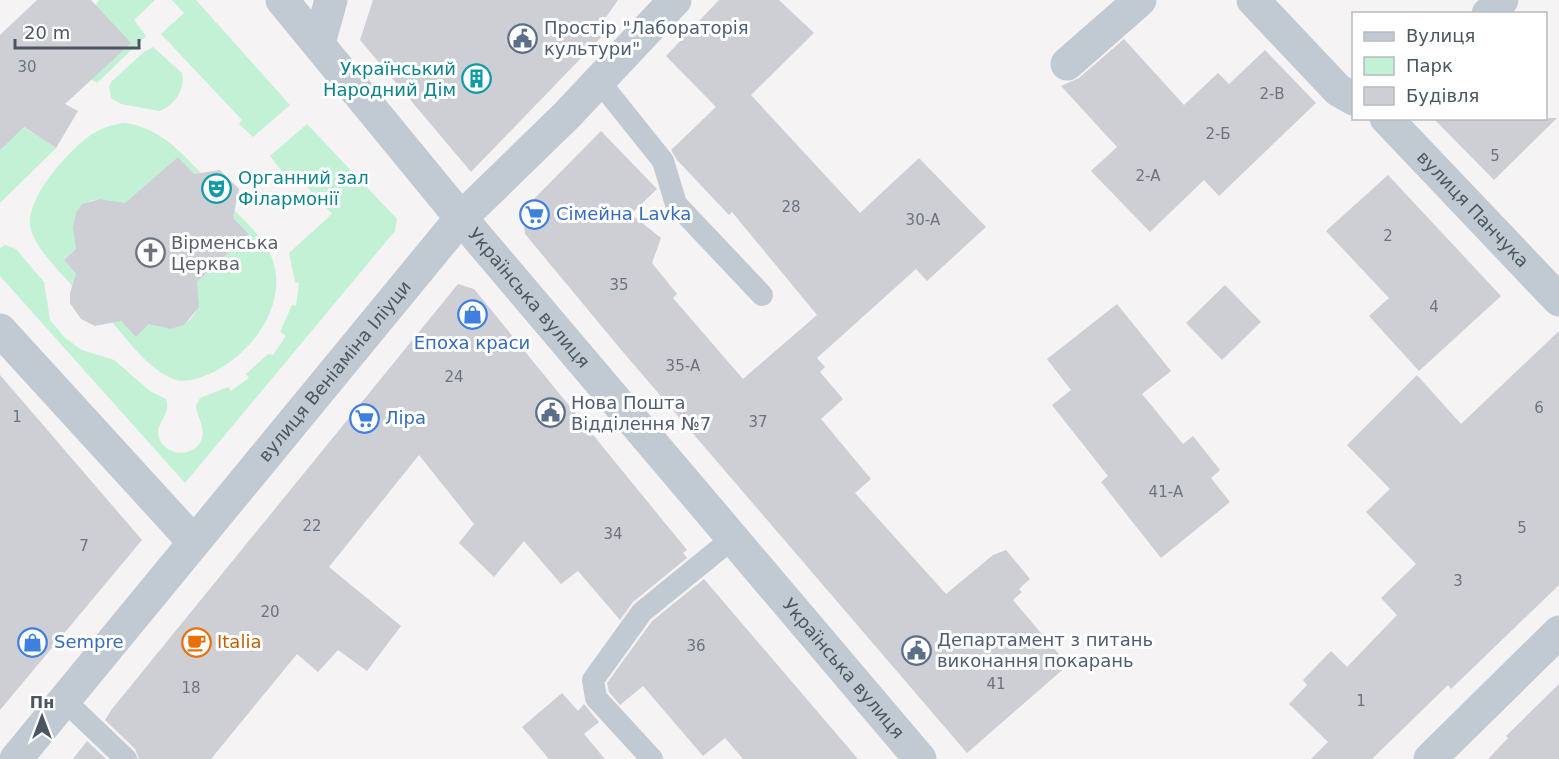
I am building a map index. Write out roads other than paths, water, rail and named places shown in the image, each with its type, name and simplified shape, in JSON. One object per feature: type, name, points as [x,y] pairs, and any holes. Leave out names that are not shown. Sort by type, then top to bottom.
[{"type":"street","name":"Українська вулиця","points":[[282,0],[461,218],[920,759]]},
{"type":"street","points":[[319,43],[331,0]]},
{"type":"street","name":"вулиця Веніаміна Іліуци","points":[[16,759],[461,218],[599,81],[675,0]]},
{"type":"street","points":[[1067,64],[1140,0]]},
{"type":"street","points":[[1253,0],[1338,90],[1352,98]]},
{"type":"street","points":[[1490,12],[1502,0]]},
{"type":"street","name":"вулиця Панчука","points":[[1388,120],[1559,300]]},
{"type":"street","points":[[0,330],[193,541]]},
{"type":"street","points":[[1430,759],[1559,632]]},
{"type":"lane","points":[[599,81],[663,161],[676,204],[762,295]]},
{"type":"lane","points":[[652,759],[596,698],[593,680],[642,612],[733,538]]},
{"type":"lane","points":[[64,700],[126,759]]},
{"type":"place","name":"Простір \"Лабораторія культури\"","points":[[523,38]]},
{"type":"place","name":"Український Народний Дім","points":[[477,79]]},
{"type":"place","name":"Органний зал Філармонії","points":[[217,188]]},
{"type":"place","name":"Сімейна Lavka","points":[[535,214]]},
{"type":"place","name":"Вірменська Церква","points":[[150,253]]},
{"type":"place","name":"Епоха краси","points":[[472,314]]},
{"type":"place","name":"Нова Пошта Відділення №7","points":[[550,413]]},
{"type":"place","name":"Ліра","points":[[364,418]]},
{"type":"place","name":"Sempre","points":[[33,642]]},
{"type":"place","name":"Italia","points":[[196,642]]},
{"type":"place","name":"Департамент з питань виконання покарань","points":[[916,650]]}]
